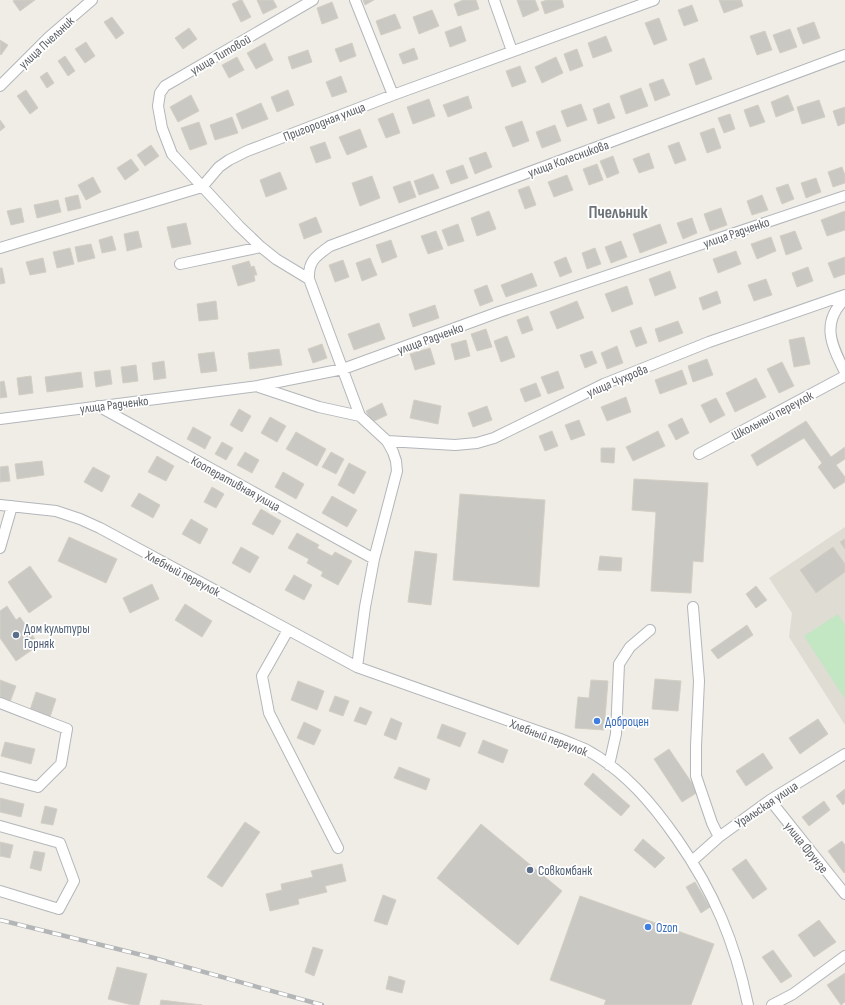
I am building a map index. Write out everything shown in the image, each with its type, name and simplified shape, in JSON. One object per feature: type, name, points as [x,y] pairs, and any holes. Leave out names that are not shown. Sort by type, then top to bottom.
[{"type":"street","name":"улица Пчельник","points":[[0,86],[49,38],[92,0]]},
{"type":"street","name":"улица Титовой","points":[[308,279],[276,259],[261,247],[172,154],[162,128],[158,106],[160,93],[165,86],[313,0]]},
{"type":"street","points":[[355,0],[393,95]]},
{"type":"street","points":[[494,0],[512,52]]},
{"type":"street","name":"Пригородная улица","points":[[202,187],[219,167],[247,151],[393,95],[512,52],[630,4],[654,0]]},
{"type":"street","name":"улица Колесникова","points":[[308,279],[308,270],[311,263],[317,255],[330,246],[845,55]]},
{"type":"street","points":[[0,248],[202,187]]},
{"type":"street","name":"улица Радченко","points":[[0,419],[258,386],[343,369],[507,310],[845,196]]},
{"type":"street","points":[[180,264],[261,247]]},
{"type":"street","points":[[308,279],[360,416],[387,441],[396,461],[397,470],[374,559],[365,607],[357,667]]},
{"type":"street","name":"улица Чухрова","points":[[387,441],[455,445],[477,443],[494,438],[604,384],[709,342],[845,294]]},
{"type":"street","points":[[845,299],[833,315],[830,332],[833,348],[845,372]]},
{"type":"street","name":"Школьный переулок","points":[[699,454],[845,376]]},
{"type":"street","points":[[258,386],[319,407],[360,416]]},
{"type":"street","name":"Кооперативная улица","points":[[98,406],[374,559]]},
{"type":"street","name":"Хлебный переулок","points":[[0,505],[56,511],[80,519],[100,528],[357,667],[563,740],[584,749],[609,764],[638,789],[660,814],[692,861],[719,912],[728,933],[739,967],[748,1005]]},
{"type":"street","points":[[0,548],[12,506]]},
{"type":"street","points":[[693,607],[699,681],[696,776],[712,823],[719,837]]},
{"type":"street","points":[[288,630],[262,676],[269,713],[338,848]]},
{"type":"street","points":[[609,764],[616,734],[619,664],[630,647],[650,630]]},
{"type":"street","points":[[0,703],[67,729],[61,764],[38,787],[0,777]]},
{"type":"street","name":"Уральская улица","points":[[692,861],[719,837],[770,800],[845,754]]},
{"type":"street","name":"улица Фрунзе","points":[[770,800],[845,894]]},
{"type":"street","points":[[0,826],[60,842],[74,881],[59,909],[0,891]]},
{"type":"street","points":[[772,1005],[793,994],[845,956]]},
{"type":"shaded area","points":[[845,527],[845,725],[789,637],[792,613],[769,578]]},
{"type":"green space","points":[[838,614],[845,625],[845,699],[804,636]]},
{"type":"building","points":[[35,0],[20,11],[13,1]]},
{"type":"building","points":[[242,0],[251,17],[241,22],[232,4]]},
{"type":"building","points":[[257,0],[273,0],[277,7],[263,14]]},
{"type":"building","points":[[363,0],[374,0],[365,5]]},
{"type":"building","points":[[463,0],[476,0],[479,9],[458,16],[454,4]]},
{"type":"building","points":[[517,0],[535,0],[539,10],[523,17]]},
{"type":"building","points":[[547,0],[562,0],[564,7],[545,14],[541,2]]},
{"type":"building","points":[[719,0],[741,0],[743,6],[724,13]]},
{"type":"building","points":[[332,2],[338,18],[322,24],[317,8]]},
{"type":"building","points":[[692,5],[698,21],[684,26],[678,10]]},
{"type":"building","points":[[432,10],[439,26],[419,34],[413,17]]},
{"type":"building","points":[[395,14],[401,28],[381,35],[376,21]]},
{"type":"building","points":[[112,17],[124,33],[116,39],[104,22]]},
{"type":"building","points":[[659,18],[667,40],[654,45],[645,23]]},
{"type":"building","points":[[814,22],[820,38],[803,44],[797,28]]},
{"type":"building","points":[[461,26],[466,41],[450,47],[445,32]]},
{"type":"building","points":[[189,28],[197,39],[183,49],[175,38]]},
{"type":"building","points":[[790,29],[797,47],[780,53],[773,35]]},
{"type":"building","points":[[765,31],[772,50],[757,55],[750,36]]},
{"type":"building","points":[[606,36],[612,51],[593,58],[588,43]]},
{"type":"building","points":[[0,40],[8,45],[1,55],[0,54]]},
{"type":"building","points":[[86,42],[95,56],[85,63],[75,49]]},
{"type":"building","points":[[265,43],[273,60],[256,69],[247,53]]},
{"type":"building","points":[[352,43],[356,56],[340,62],[335,49]]},
{"type":"building","points":[[414,48],[418,59],[403,64],[399,54]]},
{"type":"building","points":[[577,49],[583,66],[570,71],[564,54]]},
{"type":"building","points":[[308,50],[312,62],[292,69],[288,57]]},
{"type":"building","points":[[65,56],[75,71],[68,76],[58,61]]},
{"type":"building","points":[[237,57],[244,70],[229,78],[222,65]]},
{"type":"building","points":[[556,57],[563,73],[542,83],[535,67]]},
{"type":"building","points":[[704,58],[712,79],[696,85],[689,64]]},
{"type":"building","points":[[520,66],[526,82],[512,87],[506,71]]},
{"type":"building","points":[[47,72],[54,83],[47,88],[40,77]]},
{"type":"building","points":[[341,76],[347,92],[332,97],[326,82]]},
{"type":"building","points":[[663,79],[670,95],[655,101],[649,84]]},
{"type":"building","points":[[641,88],[648,106],[626,114],[620,96]]},
{"type":"building","points":[[26,90],[38,108],[30,114],[17,96]]},
{"type":"building","points":[[288,90],[294,105],[277,112],[271,97]]},
{"type":"building","points":[[191,95],[199,111],[178,122],[170,107]]},
{"type":"building","points":[[788,95],[794,110],[776,117],[771,102]]},
{"type":"building","points":[[468,96],[472,108],[448,117],[443,105]]},
{"type":"building","points":[[429,99],[435,116],[413,124],[407,107]]},
{"type":"building","points":[[819,100],[825,117],[802,124],[797,107]]},
{"type":"building","points":[[261,103],[268,119],[242,129],[236,114]]},
{"type":"building","points":[[609,103],[615,118],[598,124],[593,109]]},
{"type":"building","points":[[581,104],[587,120],[567,127],[561,111]]},
{"type":"building","points":[[758,105],[765,122],[750,127],[744,110]]},
{"type":"building","points":[[845,107],[845,123],[838,126],[833,111]]},
{"type":"building","points":[[393,113],[400,133],[386,138],[378,119]]},
{"type":"building","points":[[730,114],[735,129],[724,133],[718,118]]},
{"type":"building","points":[[232,117],[238,133],[215,140],[210,125]]},
{"type":"building","points":[[0,120],[5,127],[0,131]]},
{"type":"building","points":[[522,121],[529,141],[513,147],[505,127]]},
{"type":"building","points":[[199,122],[207,144],[190,150],[181,128]]},
{"type":"building","points":[[555,125],[561,141],[542,148],[536,132]]},
{"type":"building","points":[[714,128],[721,148],[707,153],[700,133]]},
{"type":"building","points":[[360,129],[367,147],[347,155],[339,137]]},
{"type":"building","points":[[325,142],[331,158],[316,163],[310,147]]},
{"type":"building","points":[[679,142],[686,160],[675,164],[668,146]]},
{"type":"building","points":[[151,145],[159,156],[145,166],[137,155]]},
{"type":"building","points":[[486,152],[492,167],[475,174],[469,158]]},
{"type":"building","points":[[649,153],[654,168],[639,173],[633,159]]},
{"type":"building","points":[[613,156],[619,173],[607,178],[600,161]]},
{"type":"building","points":[[131,159],[139,170],[125,180],[117,168]]},
{"type":"building","points":[[597,164],[603,180],[589,185],[583,169]]},
{"type":"building","points":[[463,165],[468,178],[451,184],[446,171]]},
{"type":"building","points":[[842,167],[845,175],[845,183],[833,187],[828,172]]},
{"type":"building","points":[[280,172],[287,189],[266,197],[260,180]]},
{"type":"building","points":[[433,174],[439,188],[419,195],[414,181]]},
{"type":"building","points":[[567,175],[573,190],[554,197],[548,182]]},
{"type":"building","points":[[372,176],[380,198],[360,206],[352,183]]},
{"type":"building","points":[[93,177],[101,192],[86,200],[78,185]]},
{"type":"building","points":[[816,178],[821,192],[806,198],[801,183]]},
{"type":"building","points":[[410,181],[416,197],[399,203],[393,187]]},
{"type":"building","points":[[788,184],[794,199],[782,204],[776,188]]},
{"type":"building","points":[[529,186],[536,205],[525,209],[518,190]]},
{"type":"building","points":[[78,195],[81,208],[68,211],[65,198]]},
{"type":"building","points":[[762,195],[768,210],[752,215],[747,201]]},
{"type":"building","points":[[58,200],[61,212],[37,218],[34,205]]},
{"type":"building","points":[[21,208],[24,222],[11,225],[7,211]]},
{"type":"building","points":[[721,208],[727,225],[710,231],[704,214]]},
{"type":"building","points":[[489,211],[496,229],[477,236],[471,218]]},
{"type":"building","points":[[845,211],[845,230],[827,236],[821,220]]},
{"type":"building","points":[[316,217],[322,232],[304,239],[299,224]]},
{"type":"building","points":[[692,218],[697,233],[683,239],[677,223]]},
{"type":"building","points":[[186,223],[191,244],[172,248],[167,227]]},
{"type":"building","points":[[458,224],[464,241],[448,246],[442,230]]},
{"type":"building","points":[[660,224],[667,243],[640,253],[633,234]]},
{"type":"building","points":[[138,231],[142,247],[127,251],[124,234]]},
{"type":"building","points":[[436,231],[443,249],[428,254],[421,236]]},
{"type":"building","points":[[795,231],[802,249],[786,255],[780,236]]},
{"type":"building","points":[[112,236],[116,250],[102,253],[99,240]]},
{"type":"building","points":[[771,237],[776,251],[757,259],[751,244]]},
{"type":"building","points":[[391,240],[397,257],[382,263],[376,245]]},
{"type":"building","points":[[621,241],[627,257],[611,263],[605,247]]},
{"type":"building","points":[[91,244],[95,258],[78,262],[75,247]]},
{"type":"building","points":[[70,248],[74,264],[57,268],[53,252]]},
{"type":"building","points":[[595,248],[601,264],[587,269],[582,253]]},
{"type":"building","points":[[736,251],[741,264],[718,273],[713,259]]},
{"type":"building","points":[[566,257],[572,272],[560,277],[554,262]]},
{"type":"building","points":[[845,257],[845,274],[834,278],[828,263]]},
{"type":"building","points":[[43,258],[46,272],[30,275],[26,262]]},
{"type":"building","points":[[370,258],[377,275],[362,281],[356,263]]},
{"type":"building","points":[[343,260],[349,277],[335,282],[329,265]]},
{"type":"building","points":[[249,261],[251,267],[254,266],[257,275],[254,275],[255,281],[238,286],[232,266]]},
{"type":"building","points":[[808,267],[813,281],[797,287],[792,273]]},
{"type":"building","points":[[0,268],[2,268],[5,283],[0,284]]},
{"type":"building","points":[[670,271],[676,288],[655,296],[649,279]]},
{"type":"building","points":[[532,273],[537,286],[506,297],[501,285]]},
{"type":"building","points":[[766,279],[772,295],[754,301],[748,285]]},
{"type":"building","points":[[487,285],[493,301],[480,306],[474,290]]},
{"type":"building","points":[[627,286],[633,304],[612,312],[605,294]]},
{"type":"building","points":[[717,291],[721,303],[703,310],[699,298]]},
{"type":"building","points":[[216,301],[218,319],[199,321],[197,304]]},
{"type":"building","points":[[577,301],[584,318],[557,329],[550,312]]},
{"type":"building","points":[[435,305],[439,318],[413,327],[409,314]]},
{"type":"building","points":[[528,316],[533,330],[522,334],[517,320]]},
{"type":"building","points":[[678,321],[683,333],[659,342],[655,329]]},
{"type":"building","points":[[379,323],[385,339],[354,350],[348,334]]},
{"type":"building","points":[[641,327],[647,343],[636,347],[630,331]]},
{"type":"building","points":[[486,329],[492,347],[477,351],[471,334]]},
{"type":"building","points":[[507,336],[515,357],[501,362],[494,341]]},
{"type":"building","points":[[804,337],[810,364],[794,367],[789,340]]},
{"type":"building","points":[[466,340],[470,356],[455,360],[451,344]]},
{"type":"building","points":[[322,344],[327,358],[313,363],[308,349]]},
{"type":"building","points":[[617,346],[623,363],[607,369],[601,353]]},
{"type":"building","points":[[430,348],[435,364],[415,370],[410,354]]},
{"type":"building","points":[[279,349],[282,365],[250,369],[248,353]]},
{"type":"building","points":[[592,351],[597,363],[585,368],[580,355]]},
{"type":"building","points":[[214,352],[217,371],[201,373],[198,354]]},
{"type":"building","points":[[707,359],[713,375],[693,382],[688,366]]},
{"type":"building","points":[[164,361],[166,378],[154,380],[152,363]]},
{"type":"building","points":[[782,362],[794,386],[779,393],[767,369]]},
{"type":"building","points":[[136,365],[138,381],[123,383],[121,367]]},
{"type":"building","points":[[110,370],[112,384],[96,387],[94,372]]},
{"type":"building","points":[[682,370],[687,384],[660,394],[655,380]]},
{"type":"building","points":[[558,371],[564,388],[548,394],[541,377]]},
{"type":"building","points":[[81,372],[83,387],[47,392],[45,377]]},
{"type":"building","points":[[31,376],[33,393],[19,395],[17,378]]},
{"type":"building","points":[[756,378],[766,397],[735,412],[726,393]]},
{"type":"building","points":[[4,381],[7,397],[0,398],[0,382]]},
{"type":"building","points":[[536,383],[541,396],[525,402],[520,389]]},
{"type":"building","points":[[626,397],[631,412],[607,421],[601,407]]},
{"type":"building","points":[[716,398],[725,415],[710,423],[701,405]]},
{"type":"building","points":[[414,400],[441,406],[438,424],[410,418]]},
{"type":"building","points":[[382,403],[387,415],[372,422],[366,411]]},
{"type":"building","points":[[487,406],[492,420],[473,427],[468,413]]},
{"type":"building","points":[[239,409],[251,416],[242,432],[230,425]]},
{"type":"building","points":[[270,417],[286,426],[277,442],[261,433]]},
{"type":"building","points":[[682,418],[689,433],[676,440],[668,425]]},
{"type":"building","points":[[579,420],[585,435],[571,440],[565,425]]},
{"type":"building","points":[[806,421],[831,457],[845,447],[845,459],[836,465],[845,477],[845,482],[834,489],[818,467],[822,463],[804,438],[757,466],[751,455]]},
{"type":"building","points":[[193,427],[211,437],[205,449],[187,439]]},
{"type":"building","points":[[552,431],[558,446],[545,451],[539,436]]},
{"type":"building","points":[[658,431],[665,446],[633,461],[626,447]]},
{"type":"building","points":[[296,432],[326,449],[317,466],[286,449]]},
{"type":"building","points":[[222,442],[233,448],[226,460],[215,454]]},
{"type":"building","points":[[601,448],[615,448],[614,463],[601,462]]},
{"type":"building","points":[[245,452],[259,460],[252,473],[237,465]]},
{"type":"building","points":[[331,452],[344,459],[336,474],[322,467]]},
{"type":"building","points":[[157,456],[174,466],[166,481],[148,472]]},
{"type":"building","points":[[42,461],[44,475],[17,479],[15,464]]},
{"type":"building","points":[[349,463],[366,472],[354,494],[338,485]]},
{"type":"building","points":[[8,466],[10,481],[0,482],[0,467]]},
{"type":"building","points":[[93,467],[110,476],[102,492],[84,482]]},
{"type":"building","points":[[283,472],[304,484],[296,499],[275,487]]},
{"type":"building","points":[[634,479],[708,483],[703,562],[693,561],[691,593],[651,591],[656,512],[632,510]]},
{"type":"building","points":[[212,487],[224,494],[216,508],[204,502]]},
{"type":"building","points":[[139,493],[160,505],[153,518],[131,506]]},
{"type":"building","points":[[460,494],[545,500],[539,587],[453,580]]},
{"type":"building","points":[[332,496],[357,510],[347,527],[322,513]]},
{"type":"building","points":[[261,509],[281,521],[273,535],[252,524]]},
{"type":"building","points":[[191,519],[208,529],[200,544],[182,534]]},
{"type":"building","points":[[297,533],[319,545],[317,548],[332,556],[335,552],[352,561],[338,585],[321,576],[323,572],[307,563],[309,559],[288,548]]},
{"type":"building","points":[[69,537],[117,559],[106,583],[58,561]]},
{"type":"building","points":[[845,539],[845,549],[840,542]]},
{"type":"building","points":[[241,547],[259,557],[250,573],[232,563]]},
{"type":"building","points":[[833,547],[845,564],[845,572],[816,593],[800,570]]},
{"type":"building","points":[[415,551],[437,554],[431,605],[408,602]]},
{"type":"building","points":[[600,556],[622,558],[621,571],[598,570]]},
{"type":"building","points":[[30,566],[52,597],[29,613],[8,582]]},
{"type":"building","points":[[294,575],[312,585],[304,600],[285,590]]},
{"type":"building","points":[[152,584],[159,599],[130,613],[123,598]]},
{"type":"building","points":[[756,586],[767,600],[756,608],[746,594]]},
{"type":"building","points":[[185,604],[212,621],[202,637],[175,620]]},
{"type":"building","name":"Дом культуры Горняк","points":[[7,606],[16,620],[20,617],[39,645],[16,661],[0,638],[0,611]]},
{"type":"building","points":[[747,625],[753,635],[718,659],[711,650]]},
{"type":"building","points":[[655,679],[681,681],[678,711],[652,709]]},
{"type":"building","points":[[0,680],[16,686],[10,702],[0,699]]},
{"type":"building","points":[[591,680],[608,681],[604,730],[575,728],[578,697],[589,698]]},
{"type":"building","points":[[298,681],[324,691],[317,710],[291,700]]},
{"type":"building","points":[[36,692],[56,699],[50,717],[30,710]]},
{"type":"building","points":[[335,696],[349,701],[343,716],[329,711]]},
{"type":"building","points":[[360,707],[372,712],[366,725],[354,721]]},
{"type":"building","points":[[391,718],[402,723],[396,740],[384,735]]},
{"type":"building","points":[[818,719],[828,734],[800,754],[789,738]]},
{"type":"building","points":[[304,722],[321,730],[314,745],[297,738]]},
{"type":"building","points":[[442,724],[466,733],[460,747],[437,738]]},
{"type":"building","points":[[483,740],[508,750],[503,763],[478,753]]},
{"type":"building","points":[[5,742],[35,749],[31,764],[1,756]]},
{"type":"building","points":[[669,749],[698,792],[682,802],[654,759]]},
{"type":"building","points":[[763,753],[773,768],[746,786],[736,771]]},
{"type":"building","points":[[399,767],[430,779],[426,790],[394,778]]},
{"type":"building","points":[[593,773],[630,806],[621,816],[584,784]]},
{"type":"building","points":[[845,789],[845,803],[843,805],[836,796]]},
{"type":"building","points":[[0,798],[24,804],[21,817],[0,812]]},
{"type":"building","points":[[824,801],[830,810],[809,826],[802,817]]},
{"type":"building","points":[[45,806],[57,809],[53,825],[41,823]]},
{"type":"building","points":[[245,822],[260,832],[222,887],[207,877]]},
{"type":"building","points":[[481,824],[562,891],[518,945],[437,878]]},
{"type":"building","points":[[643,839],[665,858],[655,868],[634,850]]},
{"type":"building","points":[[842,841],[845,845],[844,873],[828,851]]},
{"type":"building","points":[[0,842],[13,845],[10,858],[0,856]]},
{"type":"building","points":[[34,851],[45,853],[41,871],[30,868]]},
{"type":"building","points":[[746,859],[767,889],[753,899],[732,869]]},
{"type":"building","points":[[342,864],[346,881],[325,886],[327,892],[298,899],[299,904],[270,911],[266,894],[282,890],[281,884],[313,877],[311,871]]},
{"type":"building","points":[[695,882],[710,907],[701,913],[686,887]]},
{"type":"building","points":[[383,895],[396,900],[387,925],[374,921]]},
{"type":"building","points":[[580,896],[714,944],[691,1005],[604,1005],[606,1000],[550,980]]},
{"type":"building","points":[[819,920],[836,942],[814,957],[798,935]]},
{"type":"building","points":[[313,947],[323,950],[314,976],[305,972]]},
{"type":"building","points":[[773,950],[792,976],[781,983],[762,957]]},
{"type":"building","points":[[117,967],[147,974],[139,1005],[132,1005],[108,999]]},
{"type":"building","points":[[845,973],[845,1002],[841,1005],[827,985]]},
{"type":"building","points":[[389,976],[405,981],[402,993],[386,989]]},
{"type":"building","points":[[161,1000],[202,1005],[160,1005]]},
{"type":"railway","points":[[0,920],[154,958],[322,1005]]},
{"type":"place","name":"Дом культуры Горняк","points":[[16,635]]},
{"type":"place","name":"Доброцен","points":[[597,721]]},
{"type":"place","name":"Совкомбанк","points":[[530,870]]},
{"type":"place","name":"Ozon","points":[[648,927]]},
{"type":"district","name":"Пчельник","points":[[618,212]]}]
